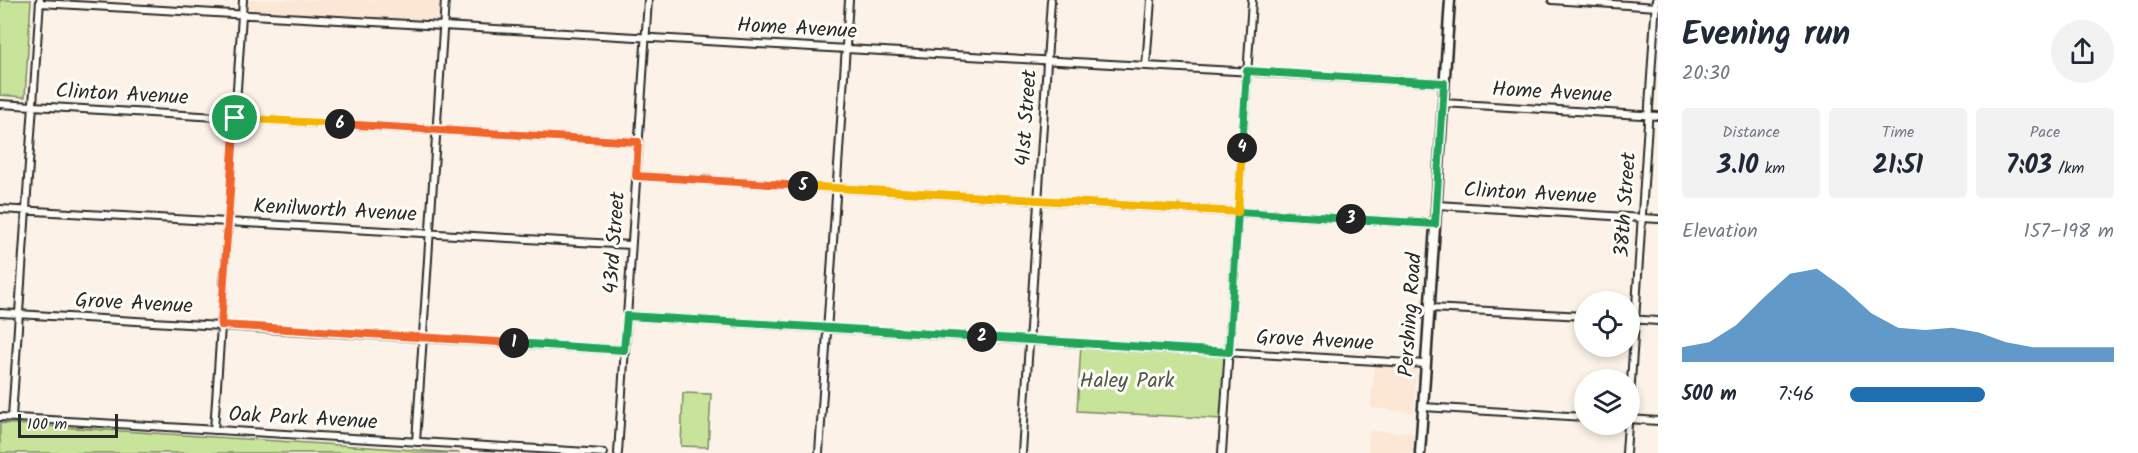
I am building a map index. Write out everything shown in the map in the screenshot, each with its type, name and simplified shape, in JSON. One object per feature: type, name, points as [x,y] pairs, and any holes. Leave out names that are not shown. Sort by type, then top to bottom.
[{"type":"main road","name":"Pershing Road","points":[[1420,453],[1450,0]]},
{"type":"street","points":[[214,430],[243,0]]},
{"type":"street","points":[[416,442],[445,0]]},
{"type":"street","name":"43rd Street","points":[[618,453],[648,0]]},
{"type":"street","points":[[819,453],[849,0]]},
{"type":"street","name":"41st Street","points":[[1022,453],[1051,0]]},
{"type":"street","points":[[1146,66],[1151,0]]},
{"type":"street","points":[[1222,453],[1252,0]]},
{"type":"street","points":[[1552,0],[1656,4]]},
{"type":"street","points":[[12,417],[40,1]]},
{"type":"street","name":"Home Avenue","points":[[40,1],[1444,83]]},
{"type":"street","name":"38th Street","points":[[1635,291],[1642,218],[1656,4]]},
{"type":"street","name":"Home Avenue","points":[[1443,103],[1658,116]]},
{"type":"street","name":"Clinton Avenue","points":[[0,104],[638,142]]},
{"type":"street","points":[[636,176],[1435,224]]},
{"type":"street","name":"Clinton Avenue","points":[[1437,205],[1658,219]]},
{"type":"street","name":"Kenilworth Avenue","points":[[0,208],[631,245]]},
{"type":"street","points":[[1430,308],[1574,315]]},
{"type":"street","name":"Grove Avenue","points":[[0,312],[624,350]]},
{"type":"street","name":"Grove Avenue","points":[[627,316],[1426,364]]},
{"type":"street","points":[[1640,320],[1658,321]]},
{"type":"street","points":[[1423,407],[1574,416]]},
{"type":"street","name":"Oak Park Avenue","points":[[0,417],[604,453]]},
{"type":"street","points":[[1640,420],[1658,421]]},
{"type":"street","points":[[1626,453],[1627,435]]},
{"type":"shaded area","points":[[246,0],[444,0],[442,25],[245,13]]},
{"type":"shaded area","points":[[1374,362],[1416,366],[1414,412],[1371,408]]},
{"type":"shaded area","points":[[1369,431],[1414,433],[1413,453],[1368,453]]},
{"type":"green space","points":[[0,0],[31,0],[25,97],[0,95]]},
{"type":"green space","name":"Haley Park","points":[[1081,344],[1227,354],[1223,419],[1077,411]]},
{"type":"green space","points":[[683,393],[711,394],[708,447],[681,446]]},
{"type":"green space","points":[[0,423],[460,453],[0,453]]},
{"type":"route","points":[[235,118],[221,325],[624,350],[627,316],[1229,352],[1238,212],[1435,224],[1444,83],[1247,71],[1238,212],[636,176],[638,142],[235,118]]}]
